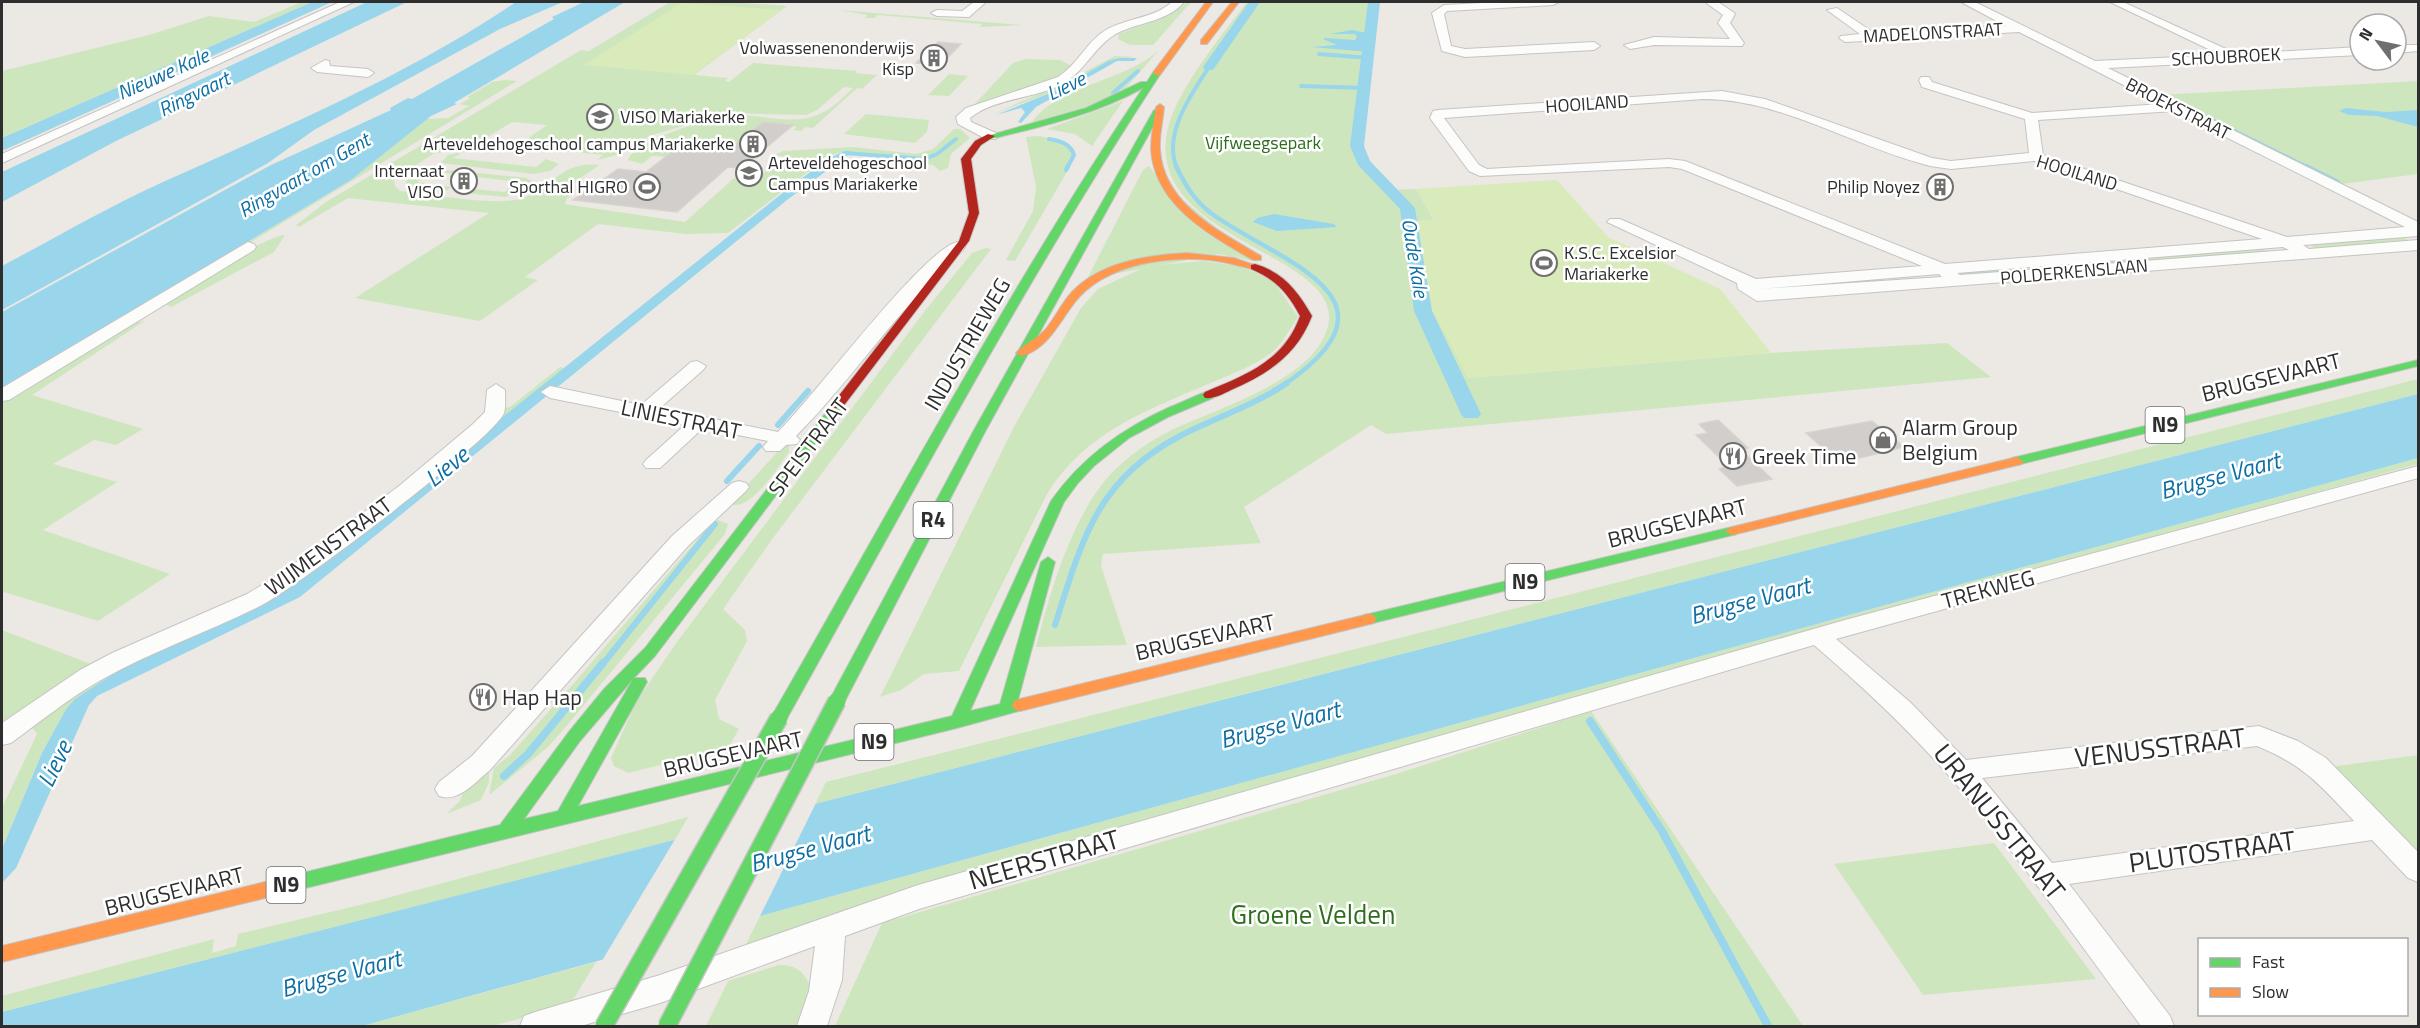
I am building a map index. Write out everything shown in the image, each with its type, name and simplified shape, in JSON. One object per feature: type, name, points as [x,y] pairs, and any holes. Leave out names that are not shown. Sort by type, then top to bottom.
[{"type":"main road","name":"INDUSTRIEWEG","points":[[604,1026],[897,507],[1081,189],[1151,80],[1209,2]]},
{"type":"main road","points":[[1197,52],[1234,2]]},
{"type":"main road","name":"R4","points":[[991,136],[1086,113],[1118,100],[1151,80]]},
{"type":"main road","name":"R4","points":[[667,1026],[1022,353],[1163,102],[1156,153],[1164,186],[1192,217],[1299,285],[1307,292],[1317,316],[1309,341],[1298,355],[1255,382],[1136,438],[1101,467],[1074,504]]},
{"type":"main road","points":[[991,136],[1031,132],[1056,133]]},
{"type":"main road","name":"SPEISTRAAT","points":[[506,831],[564,751],[624,675],[650,652],[752,521],[964,241],[973,221],[974,209],[964,168],[964,158],[975,145],[991,136]]},
{"type":"main road","name":"R4","points":[[1081,189],[1087,153]]},
{"type":"main road","points":[[957,722],[1058,501],[1072,480],[1094,456],[1133,428],[1247,377],[1270,364],[1288,351],[1298,339],[1306,316],[1297,294],[1283,281],[1256,267],[1226,259],[1166,256],[1114,270],[1080,290],[1045,336],[1022,353]]},
{"type":"main road","name":"BRUGSEVAART","points":[[2,954],[957,722],[1113,680],[1641,554],[2418,363]]},
{"type":"main road","points":[[1007,709],[1051,551],[1064,523]]},
{"type":"main road","name":"SPEISTRAAT","points":[[564,816],[606,737],[644,675],[650,652]]},
{"type":"street","points":[[2,159],[348,2]]},
{"type":"street","points":[[965,15],[980,2]]},
{"type":"street","points":[[991,136],[965,124],[963,117],[981,106],[1029,94],[1060,80],[1079,67],[1087,53],[1107,35],[1163,13],[1178,2]]},
{"type":"street","points":[[1553,2],[1444,8],[1438,13],[1443,41],[1446,48],[1465,53],[1594,46]]},
{"type":"street","points":[[1630,45],[1654,42],[1740,45],[1724,23],[1729,14],[1711,2]]},
{"type":"street","name":"BROEKSTRAAT","points":[[1966,2],[2389,215],[2417,235]]},
{"type":"street","points":[[2115,2],[2236,56]]},
{"type":"street","points":[[1833,10],[1872,37]]},
{"type":"street","points":[[938,13],[983,16]]},
{"type":"street","name":"MADELONSTRAAT","points":[[1845,38],[2020,29]]},
{"type":"street","name":"SCHOUBROEK","points":[[2093,65],[2348,51]]},
{"type":"street","points":[[322,69],[368,73]]},
{"type":"street","points":[[1922,83],[2031,117],[2174,107]]},
{"type":"street","name":"HOOILAND","points":[[1956,281],[1943,269],[1685,165],[1669,163],[1485,173],[1474,168],[1437,118],[1438,114],[1722,95],[1760,102],[1930,162],[1951,165],[2036,158],[2287,242]]},
{"type":"street","points":[[2031,117],[2036,158]]},
{"type":"street","name":"POLDERKENSLAAN","points":[[1615,222],[1753,284]]},
{"type":"street","name":"POLDERKENSLAAN","points":[[2417,235],[2306,254],[1757,296],[1744,285],[2287,242],[2417,235]]},
{"type":"street","name":"SPEISTRAAT","points":[[777,443],[828,389],[929,268],[964,241]]},
{"type":"street","points":[[2287,242],[2306,254]]},
{"type":"street","points":[[2,396],[248,247]]},
{"type":"street","points":[[644,412],[697,366]]},
{"type":"street","name":"WIJMENSTRAAT","points":[[2,736],[89,676],[120,659],[255,599],[290,578],[406,490],[480,428],[494,413],[496,390]]},
{"type":"street","name":"LINIESTRAAT","points":[[550,392],[698,423],[777,443],[811,444]]},
{"type":"street","points":[[653,464],[698,423]]},
{"type":"street","name":"TREKWEG","points":[[1559,712],[1819,637],[2418,472]]},
{"type":"street","name":"SPEISTRAAT","points":[[448,789],[481,763],[672,549],[712,509],[739,487]]},
{"type":"street","points":[[712,509],[752,521]]},
{"type":"street","name":"URANUSSTRAAT","points":[[1819,637],[1869,678],[1960,771],[2046,876],[2159,1026]]},
{"type":"street","name":"NEERSTRAAT","points":[[535,1026],[660,989],[918,897],[1559,712]]},
{"type":"street","name":"VENUSSTRAAT","points":[[1960,771],[2259,736],[2289,748],[2317,765],[2418,870]]},
{"type":"street","name":"PLUTOSTRAAT","points":[[2046,876],[2379,828]]},
{"type":"street","points":[[812,1026],[823,1003],[830,930]]},
{"type":"green space","points":[[302,2],[312,2],[2,138],[2,71],[149,35],[209,16],[254,22]]},
{"type":"green space","points":[[670,2],[727,2],[787,6],[694,75],[728,78],[725,81],[729,82],[753,63],[857,71],[855,73],[877,75],[862,89],[857,88],[813,128],[806,127],[801,131],[793,130],[797,127],[793,126],[787,130],[792,125],[763,122],[728,150],[666,157],[652,156],[642,164],[628,160],[633,153],[658,138],[722,117],[742,115],[801,119],[817,115],[834,106],[853,88],[844,87],[817,110],[806,115],[726,113],[649,136],[621,154],[597,160],[603,155],[517,146],[547,125],[512,122],[471,147],[433,154],[394,180],[395,186],[400,191],[508,201],[532,195],[574,167],[599,165],[560,193],[572,195],[567,198],[565,204],[685,222],[734,178],[752,181],[785,157],[775,155],[783,151],[853,147],[916,154],[933,149],[954,129],[960,129],[970,138],[951,154],[948,168],[940,171],[933,165],[845,151],[829,156],[728,233],[686,234],[598,224],[525,277],[538,280],[480,321],[355,298],[489,213],[348,198],[299,227],[296,225],[326,202],[581,50],[589,51]]},
{"type":"green space","points":[[1191,2],[1153,45],[1130,45],[1118,39],[1119,34],[1170,14]]},
{"type":"green space","name":"Vijfweegsepark","points":[[1247,2],[1374,2],[1357,146],[1363,162],[1389,190],[1416,189],[1434,220],[1416,222],[1468,378],[1771,353],[1947,343],[1991,377],[1386,434],[1371,425],[1244,507],[1261,543],[1103,554],[1101,566],[1127,645],[1036,647],[1057,574],[1067,549],[1090,501],[1105,481],[1128,458],[1156,439],[1178,427],[1242,400],[1287,376],[1306,361],[1320,344],[1328,326],[1325,301],[1306,279],[1210,220],[1182,194],[1167,163],[1169,124],[1174,110],[1192,77]]},
{"type":"green space","points":[[681,3],[781,10],[693,75],[584,65]]},
{"type":"green space","points":[[838,10],[1022,25],[979,27],[982,24],[878,15],[874,18],[865,18],[867,15]]},
{"type":"green space","points":[[1158,51],[1125,89],[1100,103],[1032,122],[1058,100],[1127,70]]},
{"type":"green space","points":[[1115,56],[1134,57],[1108,61],[1057,90],[993,114],[1061,84]]},
{"type":"green space","points":[[1025,59],[1060,60],[1070,65],[1063,73],[1041,86],[1012,96],[975,104],[1013,63]]},
{"type":"green space","points":[[949,74],[968,76],[949,96],[928,95]]},
{"type":"green space","points":[[517,81],[2,393],[2,389],[351,180],[426,119],[448,118],[469,106],[460,104],[470,98],[467,97],[492,82]]},
{"type":"green space","points":[[2418,81],[2418,174],[2342,184],[2159,95]]},
{"type":"green space","points":[[1123,101],[1092,146],[1075,134],[1047,129]]},
{"type":"green space","points":[[866,114],[929,120],[927,132],[915,143],[844,134]]},
{"type":"green space","points":[[1038,136],[1059,140],[1075,150],[1075,158],[1015,261],[1006,260],[1033,211],[1036,187],[1026,137]]},
{"type":"green space","points":[[465,151],[453,158],[536,167],[546,159],[559,164],[550,171],[533,174],[441,163],[448,155]]},
{"type":"green space","points":[[1149,166],[1160,181],[1258,262],[1219,254],[1087,279],[1143,170]]},
{"type":"green space","points":[[436,169],[527,178],[534,183],[530,187],[513,186],[518,182],[431,172],[417,182],[452,187],[446,191],[406,184],[406,181],[419,173]]},
{"type":"green space","name":"K.S.C. Excelsior Mariakerke","points":[[1557,180],[1608,237],[1720,289],[1771,353],[1468,378],[1432,310],[1416,221],[1434,219],[1416,189]]},
{"type":"green space","points":[[510,187],[528,189],[505,197],[455,192],[461,188],[505,192]]},
{"type":"green space","points":[[285,235],[274,252],[171,307],[167,305],[186,288],[222,265],[260,244]]},
{"type":"green space","points":[[2403,237],[2410,241],[2317,249],[2309,245]]},
{"type":"green space","points":[[985,248],[991,249],[773,538],[723,609],[745,630],[747,641],[715,700],[719,719],[739,729],[728,748],[628,773],[614,766],[611,758],[636,702],[677,642],[924,312],[972,253]]},
{"type":"green space","points":[[2263,248],[2267,252],[1965,277],[1961,274],[1962,272]]},
{"type":"green space","points":[[1204,261],[1238,266],[1272,279],[1298,317],[1282,342],[1270,354],[1250,366],[1142,413],[1098,439],[1079,455],[1061,474],[1046,496],[959,671],[924,674],[901,690],[880,697],[1015,425],[1081,308],[1098,289],[1147,266]]},
{"type":"green space","points":[[146,320],[32,395],[143,429],[116,445],[94,440],[53,464],[117,482],[43,530],[170,574],[98,621],[2,593],[2,400],[120,328]]},
{"type":"green space","points":[[560,367],[565,368],[289,588],[66,709],[42,753],[2,849],[2,808],[37,734],[30,725],[93,680],[261,600],[503,408],[510,407]]},
{"type":"green space","points":[[2418,379],[2418,394],[815,804],[826,782]]},
{"type":"green space","points":[[789,445],[789,452],[755,495],[738,505],[730,504],[780,449]]},
{"type":"green space","points":[[2418,458],[2418,464],[2176,531],[742,952],[760,916]]},
{"type":"green space","points":[[718,520],[728,524],[725,534],[564,729],[548,747],[489,795],[494,768],[510,755],[707,528]]},
{"type":"green space","points":[[2,630],[96,666],[2,730]]},
{"type":"green space","name":"Groene Velden","points":[[1591,711],[1803,1026],[835,1026],[882,923],[1396,774]]},
{"type":"green space","points":[[2418,755],[2418,853],[2330,767]]},
{"type":"green space","points":[[486,772],[489,772],[489,782],[481,800],[446,814],[460,801],[464,791]]},
{"type":"green space","points":[[688,817],[675,840],[2,1012],[2,996],[214,939],[212,953],[236,946],[238,934],[372,902]]},
{"type":"green space","points":[[1994,843],[2096,979],[1923,995],[1834,864]]},
{"type":"green space","points":[[596,962],[570,1005],[492,1026],[362,1026]]},
{"type":"green space","points":[[779,965],[786,965],[800,971],[813,991],[810,1006],[799,1026],[706,1026],[728,981]]},
{"type":"water","name":"Nieuwe Kale","points":[[312,2],[332,2],[2,151],[2,138]]},
{"type":"water","name":"Ringvaart","points":[[367,2],[407,2],[116,141],[2,202],[2,172]]},
{"type":"water","points":[[516,2],[563,2],[500,29],[314,130],[268,163],[2,310],[2,266],[142,192],[343,100],[431,54]]},
{"type":"water","name":"Ringvaart om Gent","points":[[584,2],[625,2],[454,103],[457,104],[431,116],[351,180],[2,389],[2,312],[269,166],[391,110],[390,108],[408,98],[412,99],[554,19],[552,17]]},
{"type":"water","points":[[1352,30],[1371,34],[1370,52],[1311,47],[1337,45],[1323,39],[1325,38],[1355,40],[1357,37],[1355,34],[1330,34]]},
{"type":"water","points":[[1137,58],[1134,61],[1117,61],[1036,107],[1021,123],[1018,122],[1025,112],[1021,108],[996,115],[1057,90],[1108,61]]},
{"type":"water","points":[[2346,108],[2386,112],[2418,110],[2418,127],[2377,116],[2349,115],[2339,111]]},
{"type":"water","points":[[845,151],[852,152],[787,200],[300,597],[97,696],[89,705],[16,868],[2,883],[2,849],[42,753],[66,709],[75,699],[122,668],[262,603],[289,588],[785,191],[829,158]]},
{"type":"water","points":[[1274,214],[1334,224],[1337,227],[1277,231],[1253,222],[1257,218]]},
{"type":"water","name":"Brugse Vaart","points":[[2418,394],[2418,458],[362,1026],[2,1026],[2,1012]]},
{"type":"pier","points":[[817,801],[758,920],[600,964],[677,836]]},
{"type":"building","name":"Volwassenenonderwijs Kisp","points":[[938,42],[961,44],[940,65],[916,63]]},
{"type":"building","points":[[763,122],[793,125],[742,168],[728,167],[677,212],[573,200],[618,169],[646,172],[681,145],[728,150]]},
{"type":"building","name":"Greek Time","points":[[1718,420],[1748,448],[1741,450],[1772,479],[1737,486],[1719,469],[1725,467],[1722,464],[1725,463],[1696,435],[1708,433],[1699,424]]},
{"type":"building","points":[[1872,421],[1904,447],[1840,463],[1806,433]]},
{"type":"waterway","name":"Lieve","points":[[1209,67],[1254,2]]},
{"type":"waterway","name":"Oude Kale","points":[[1374,2],[1357,146],[1363,162],[1407,208],[1423,311],[1471,414]]},
{"type":"waterway","points":[[1319,54],[1369,58]]},
{"type":"waterway","points":[[1177,168],[1173,155],[1176,128],[1187,102],[1209,67]]},
{"type":"waterway","points":[[1113,93],[1138,71]]},
{"type":"waterway","points":[[1301,86],[1365,88]]},
{"type":"waterway","points":[[2170,99],[2309,168]]},
{"type":"waterway","name":"Lieve","points":[[845,153],[925,159],[937,154],[956,139]]},
{"type":"waterway","points":[[1049,139],[1064,143],[1072,151],[1074,155],[1067,168]]},
{"type":"waterway","points":[[2306,166],[2338,182]]},
{"type":"waterway","points":[[1177,168],[1202,206],[1300,268],[1323,286],[1336,306],[1336,328],[1321,354],[1285,384]]},
{"type":"waterway","points":[[1055,625],[1084,540],[1111,493],[1129,472],[1152,453],[1180,436],[1248,405],[1287,383]]},
{"type":"waterway","points":[[778,425],[808,391]]},
{"type":"waterway","points":[[727,481],[759,446]]},
{"type":"waterway","points":[[602,665],[715,524]]},
{"type":"waterway","points":[[504,776],[528,754],[603,663]]},
{"type":"waterway","points":[[1590,721],[1662,831],[1768,1026]]},
{"type":"traffic: fast","points":[[779,718],[1042,254],[1094,168],[1157,73]]},
{"type":"traffic: fast","points":[[991,136],[1089,110],[1144,84]]},
{"type":"traffic: fast","points":[[837,701],[980,430],[1157,112]]},
{"type":"traffic: fast","points":[[2017,461],[2418,363]]},
{"type":"traffic: fast","points":[[957,722],[1058,501],[1073,480],[1106,448],[1124,436],[1209,395]]},
{"type":"traffic: fast","points":[[506,831],[574,737],[610,693],[650,652],[838,405]]},
{"type":"traffic: fast","points":[[1369,619],[1732,531]]},
{"type":"traffic: fast","points":[[1007,709],[1048,562]]},
{"type":"traffic: fast","points":[[564,816],[639,682]]},
{"type":"traffic: fast","points":[[667,1026],[837,701]]},
{"type":"traffic: fast","points":[[265,890],[1020,705]]},
{"type":"traffic: fast","points":[[604,1026],[779,718]]},
{"type":"traffic: slow","points":[[1157,73],[1209,2]]},
{"type":"traffic: slow","points":[[1204,42],[1235,2]]},
{"type":"traffic: slow","points":[[1160,107],[1156,153],[1160,172],[1168,189],[1193,217],[1224,239],[1257,258]]},
{"type":"traffic: slow","points":[[1022,353],[1048,333],[1078,292],[1096,279],[1117,269],[1163,257],[1187,256],[1211,257],[1255,267]]},
{"type":"traffic: slow","points":[[1732,531],[2017,461]]},
{"type":"traffic: slow","points":[[1020,705],[1369,619]]},
{"type":"traffic: slow","points":[[2,954],[265,890]]},
{"type":"traffic: jam","points":[[838,405],[964,241],[974,213],[966,159],[978,143],[991,136]]},
{"type":"traffic: jam","points":[[1209,395],[1254,375],[1281,356],[1292,345],[1306,316],[1296,299],[1280,280],[1255,267]]},
{"type":"place","name":"Volwassenenonderwijs Kisp","points":[[934,58]]},
{"type":"place","name":"VISO Mariakerke","points":[[600,117]]},
{"type":"place","name":"Arteveldehogeschool campus Mariakerke","points":[[753,144]]},
{"type":"place","name":"Arteveldehogeschool Campus Mariakerke","points":[[749,173]]},
{"type":"place","name":"Internaat VISO","points":[[464,181]]},
{"type":"place","name":"Sporthal HIGRO","points":[[647,187]]},
{"type":"place","name":"Philip Noyez","points":[[1940,187]]},
{"type":"place","name":"K.S.C. Excelsior Mariakerke","points":[[1544,263]]},
{"type":"place","name":"Alarm Group Belgium","points":[[1883,440]]},
{"type":"place","name":"Greek Time","points":[[1733,456]]},
{"type":"place","name":"Hap Hap","points":[[483,697]]}]
